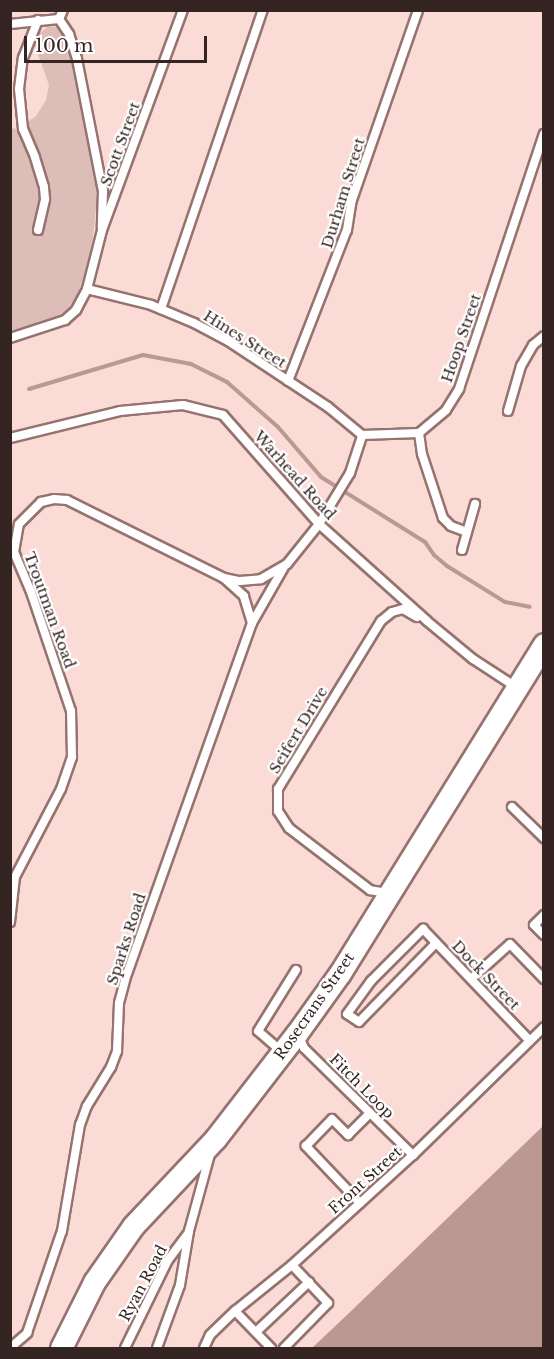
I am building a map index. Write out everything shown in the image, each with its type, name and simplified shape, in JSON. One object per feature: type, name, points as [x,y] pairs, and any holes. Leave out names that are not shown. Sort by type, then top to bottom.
[{"type":"street","name":"Rosecrans Street","points":[[61,1348],[94,1282],[133,1226],[215,1139],[297,1033],[339,973],[543,644]]},
{"type":"lane","points":[[63,10],[60,19],[69,34],[78,59],[103,191],[102,230]]},
{"type":"lane","points":[[161,309],[262,10]]},
{"type":"lane","name":"Durham Street","points":[[288,381],[343,240],[352,200],[418,10]]},
{"type":"lane","name":"Scott Street","points":[[87,289],[102,230],[181,13]]},
{"type":"lane","points":[[10,24],[60,19]]},
{"type":"lane","points":[[38,20],[22,58],[19,89],[24,129],[36,157],[44,188],[45,199],[38,231]]},
{"type":"lane","name":"Hoop Street","points":[[419,433],[446,410],[459,389],[543,134]]},
{"type":"lane","points":[[10,338],[65,320],[76,310],[87,289]]},
{"type":"lane","name":"Hines Street","points":[[87,289],[161,309],[228,341],[288,381]]},
{"type":"lane","points":[[508,411],[521,366],[533,345],[543,336]]},
{"type":"lane","points":[[288,381],[328,407],[362,435],[419,433],[422,454],[443,518],[450,526],[467,532]]},
{"type":"lane","name":"Warhead Road","points":[[10,438],[120,411],[183,405],[223,415],[319,524],[427,621],[473,659],[517,688]]},
{"type":"lane","name":"Troutman Road","points":[[246,639],[252,623],[287,564],[319,524],[341,489],[362,435]]},
{"type":"lane","name":"Troutman Road","points":[[10,922],[15,877],[61,789],[72,757],[71,711],[31,592],[12,554],[19,524],[40,502],[54,499],[68,500],[224,578],[244,596],[252,623]]},
{"type":"lane","points":[[462,550],[475,504]]},
{"type":"lane","name":"Troutman Road","points":[[224,578],[240,581],[261,579],[287,564]]},
{"type":"lane","name":"Seifert Drive","points":[[389,893],[370,890],[289,828],[278,811],[278,789],[381,621],[392,612],[403,609],[427,621]]},
{"type":"lane","name":"Sparks Road","points":[[10,1348],[27,1333],[62,1231],[80,1125],[87,1106],[111,1067],[117,1051],[119,1003],[127,974],[246,639]]},
{"type":"lane","points":[[512,807],[543,838]]},
{"type":"lane","points":[[543,915],[534,925],[543,935]]},
{"type":"lane","name":"Dock Street","points":[[436,943],[359,1022],[347,1014],[371,981],[423,929],[529,1040]]},
{"type":"lane","points":[[471,979],[510,944],[543,979]]},
{"type":"lane","points":[[282,1052],[258,1031],[296,970]]},
{"type":"lane","name":"Front Street","points":[[204,1348],[210,1335],[235,1311],[292,1264],[413,1155],[543,1027]]},
{"type":"lane","name":"Fitch Loop","points":[[297,1033],[304,1048],[413,1155]]},
{"type":"lane","points":[[360,1203],[306,1146],[332,1119],[348,1135],[370,1113]]},
{"type":"lane","name":"Ryan Road","points":[[157,1348],[180,1285],[189,1231],[215,1139]]},
{"type":"lane","name":"Ryan Road","points":[[125,1348],[168,1260],[189,1231]]},
{"type":"lane","points":[[284,1348],[328,1304],[292,1264]]},
{"type":"lane","points":[[256,1332],[309,1282]]},
{"type":"lane","points":[[235,1311],[271,1348]]},
{"type":"shaded area","points":[[49,26],[61,28],[77,71],[95,166],[97,199],[93,237],[77,296],[68,308],[57,317],[11,331],[11,128],[18,129],[36,116],[46,100],[49,85],[35,46],[37,35]]},
{"type":"shaded area","points":[[543,1126],[543,1348],[312,1348],[348,1314]]},
{"type":"waterway","points":[[29,389],[143,355],[191,364],[227,382],[278,427],[321,477],[425,542],[434,555],[447,566],[505,602],[530,607]]}]
